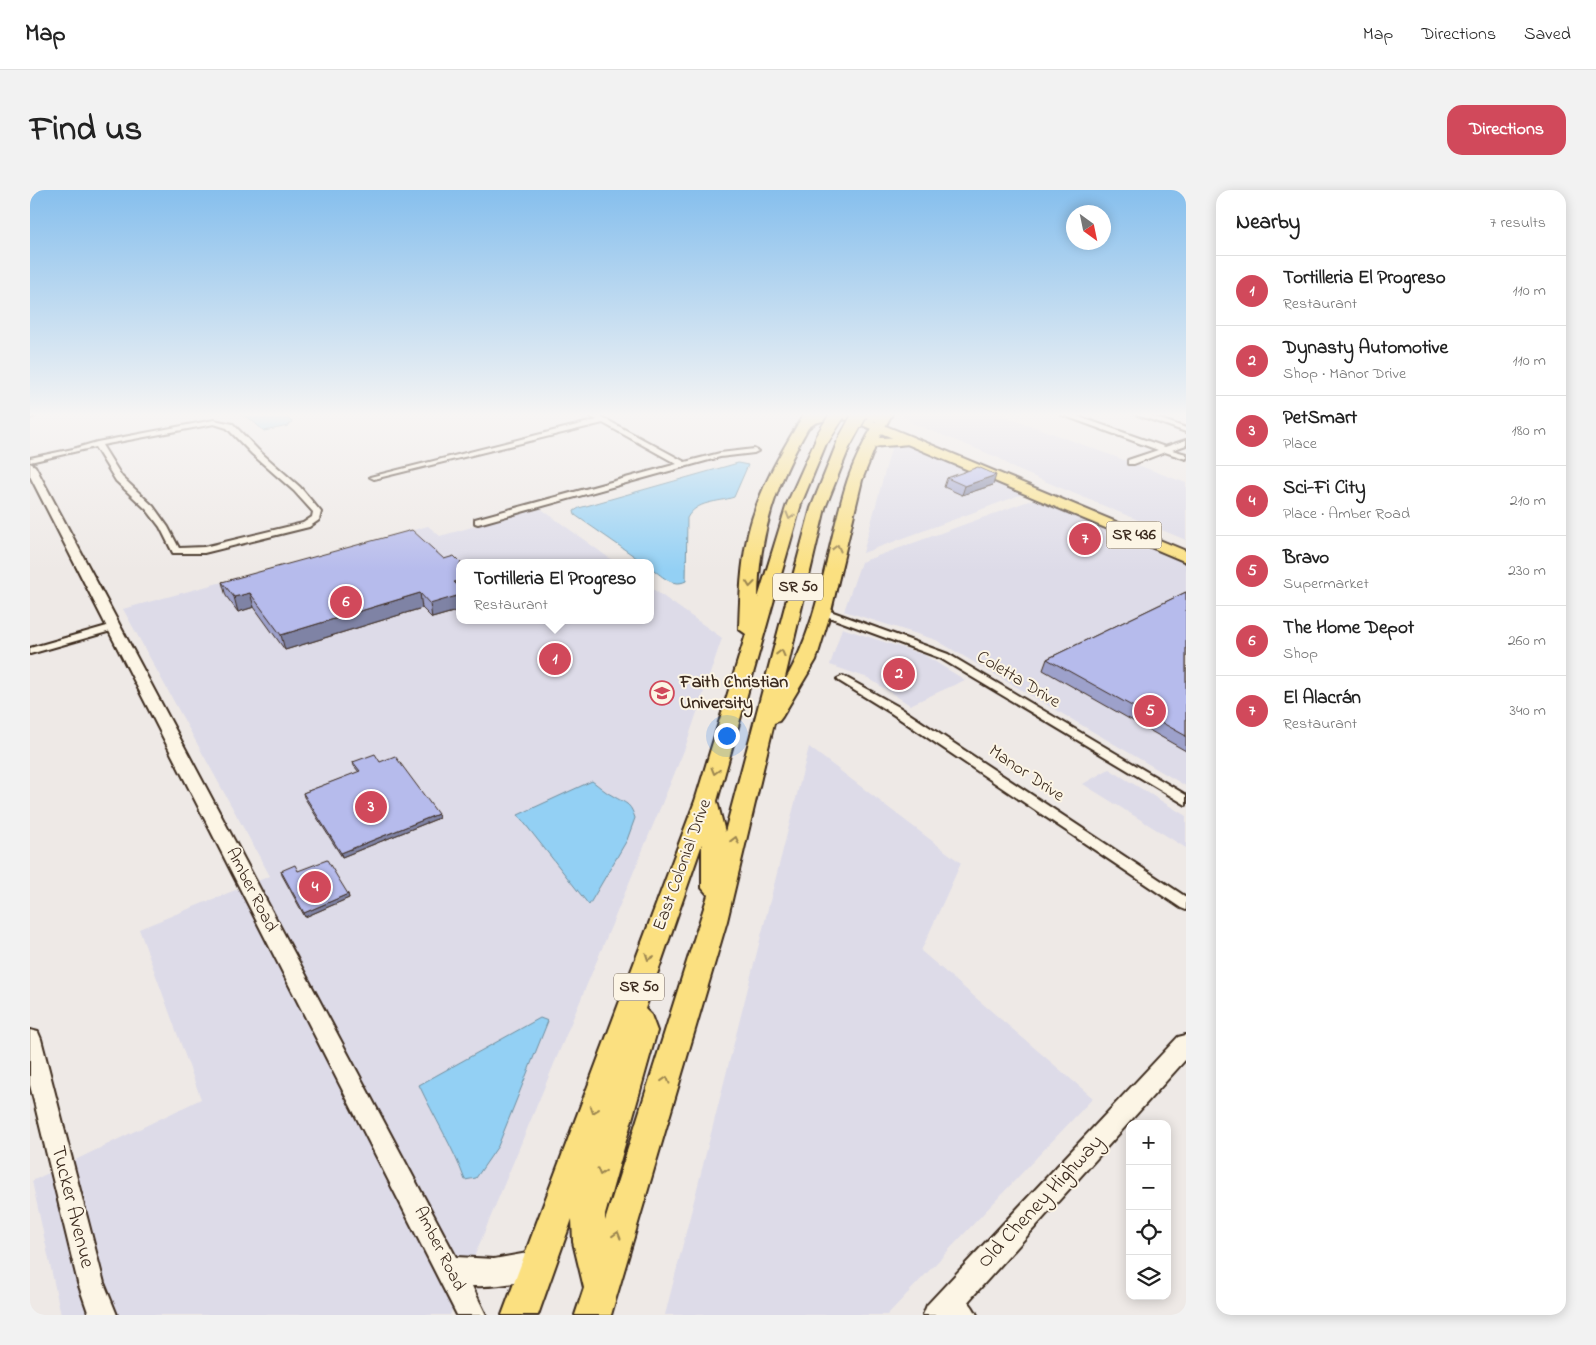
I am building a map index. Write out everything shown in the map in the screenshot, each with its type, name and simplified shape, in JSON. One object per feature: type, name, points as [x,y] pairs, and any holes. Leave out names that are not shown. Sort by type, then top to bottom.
[{"type":"main road","points":[[747,657],[749,587],[756,535],[772,486],[782,466]]},
{"type":"main road","name":"East Colonial Drive","points":[[520,1315],[706,801],[747,657],[794,504],[810,466]]},
{"type":"main road","name":"SR 50","points":[[597,1301],[714,921],[818,508],[835,466]]},
{"type":"main road","points":[[761,734],[806,660],[822,611],[844,518],[859,466]]},
{"type":"main road","name":"SR 436","points":[[971,466],[1186,558]]},
{"type":"main road","name":"SR 436","points":[[990,466],[1186,546]]},
{"type":"main road","points":[[1082,513],[1121,524],[1140,526]]},
{"type":"main road","points":[[1150,542],[1186,551]]},
{"type":"main road","points":[[706,801],[714,837],[714,921]]},
{"type":"main road","points":[[597,1301],[588,1215],[643,1031],[641,1023],[630,1012]]},
{"type":"street","name":"Amber Road","points":[[30,466],[472,1315]]},
{"type":"street","points":[[112,466],[119,479],[150,508],[164,527],[176,551],[204,550],[306,525],[316,518],[317,512],[296,489],[271,466]]},
{"type":"street","points":[[374,477],[417,466]]},
{"type":"street","points":[[478,521],[678,466]]},
{"type":"street","name":"Coletta Drive","points":[[822,611],[944,656],[1186,801]]},
{"type":"street","points":[[30,651],[114,627]]},
{"type":"street","name":"Manor Drive","points":[[843,679],[895,710],[1186,904]]},
{"type":"street","name":"Tucker Avenue","points":[[30,1039],[91,1283],[103,1315]]},
{"type":"street","name":"Old Cheney Highway","points":[[951,1310],[1186,1044]]},
{"type":"street","points":[[449,1269],[469,1274],[502,1273],[539,1264]]},
{"type":"shaded area","points":[[886,466],[959,466],[1023,494],[863,553]]},
{"type":"shaded area","points":[[1011,466],[1142,466],[1186,483],[1186,540]]},
{"type":"shaded area","points":[[1034,499],[1186,564],[1186,786],[936,640],[844,611],[861,562]]},
{"type":"shaded area","points":[[540,508],[610,559],[456,559],[456,624],[654,624],[654,590],[722,638],[685,748],[450,1315],[61,1315],[32,1181],[201,1099],[139,929],[270,876],[123,609],[428,526],[440,536]]},
{"type":"shaded area","points":[[842,628],[924,655],[965,680],[910,705],[868,678],[830,665]]},
{"type":"shaded area","points":[[809,747],[961,863],[921,951],[1093,1098],[887,1315],[665,1315]]},
{"type":"shaded area","points":[[1109,769],[1186,816],[1186,848],[1083,784]]},
{"type":"water","points":[[726,466],[747,466],[734,497],[702,505],[691,512],[687,518],[686,581],[681,583],[671,582],[654,570],[654,559],[638,559],[575,515],[574,511]]},
{"type":"water","points":[[592,781],[607,793],[627,804],[635,818],[627,840],[589,905],[518,815]]},
{"type":"water","points":[[540,1018],[548,1021],[498,1146],[476,1178],[465,1180],[419,1085]]},
{"type":"building","points":[[978,467],[996,475],[965,486],[947,478]]},
{"type":"building","points":[[412,530],[444,559],[454,556],[457,559],[456,582],[454,582],[456,584],[456,596],[430,604],[420,593],[281,635],[250,593],[234,597],[222,582]]},
{"type":"building","points":[[1186,592],[1186,736],[1047,659]]},
{"type":"building","points":[[375,754],[380,762],[395,756],[438,814],[341,853],[303,793],[360,771],[353,762]]},
{"type":"building","points":[[327,860],[348,894],[304,913],[281,871],[295,865],[298,871]]},
{"type":"place","name":"El Alacrán","points":[[1085,539]]},
{"type":"place","name":"The Home Depot","points":[[346,602]]},
{"type":"place","name":"Tortilleria El Progreso","points":[[555,659]]},
{"type":"place","name":"Dynasty Automotive","points":[[899,674]]},
{"type":"place","name":"Faith Christian University","points":[[662,693]]},
{"type":"place","name":"Bravo","points":[[1150,711]]},
{"type":"place","name":"PetSmart","points":[[371,807]]},
{"type":"place","name":"Sci-Fi City","points":[[315,887]]}]
